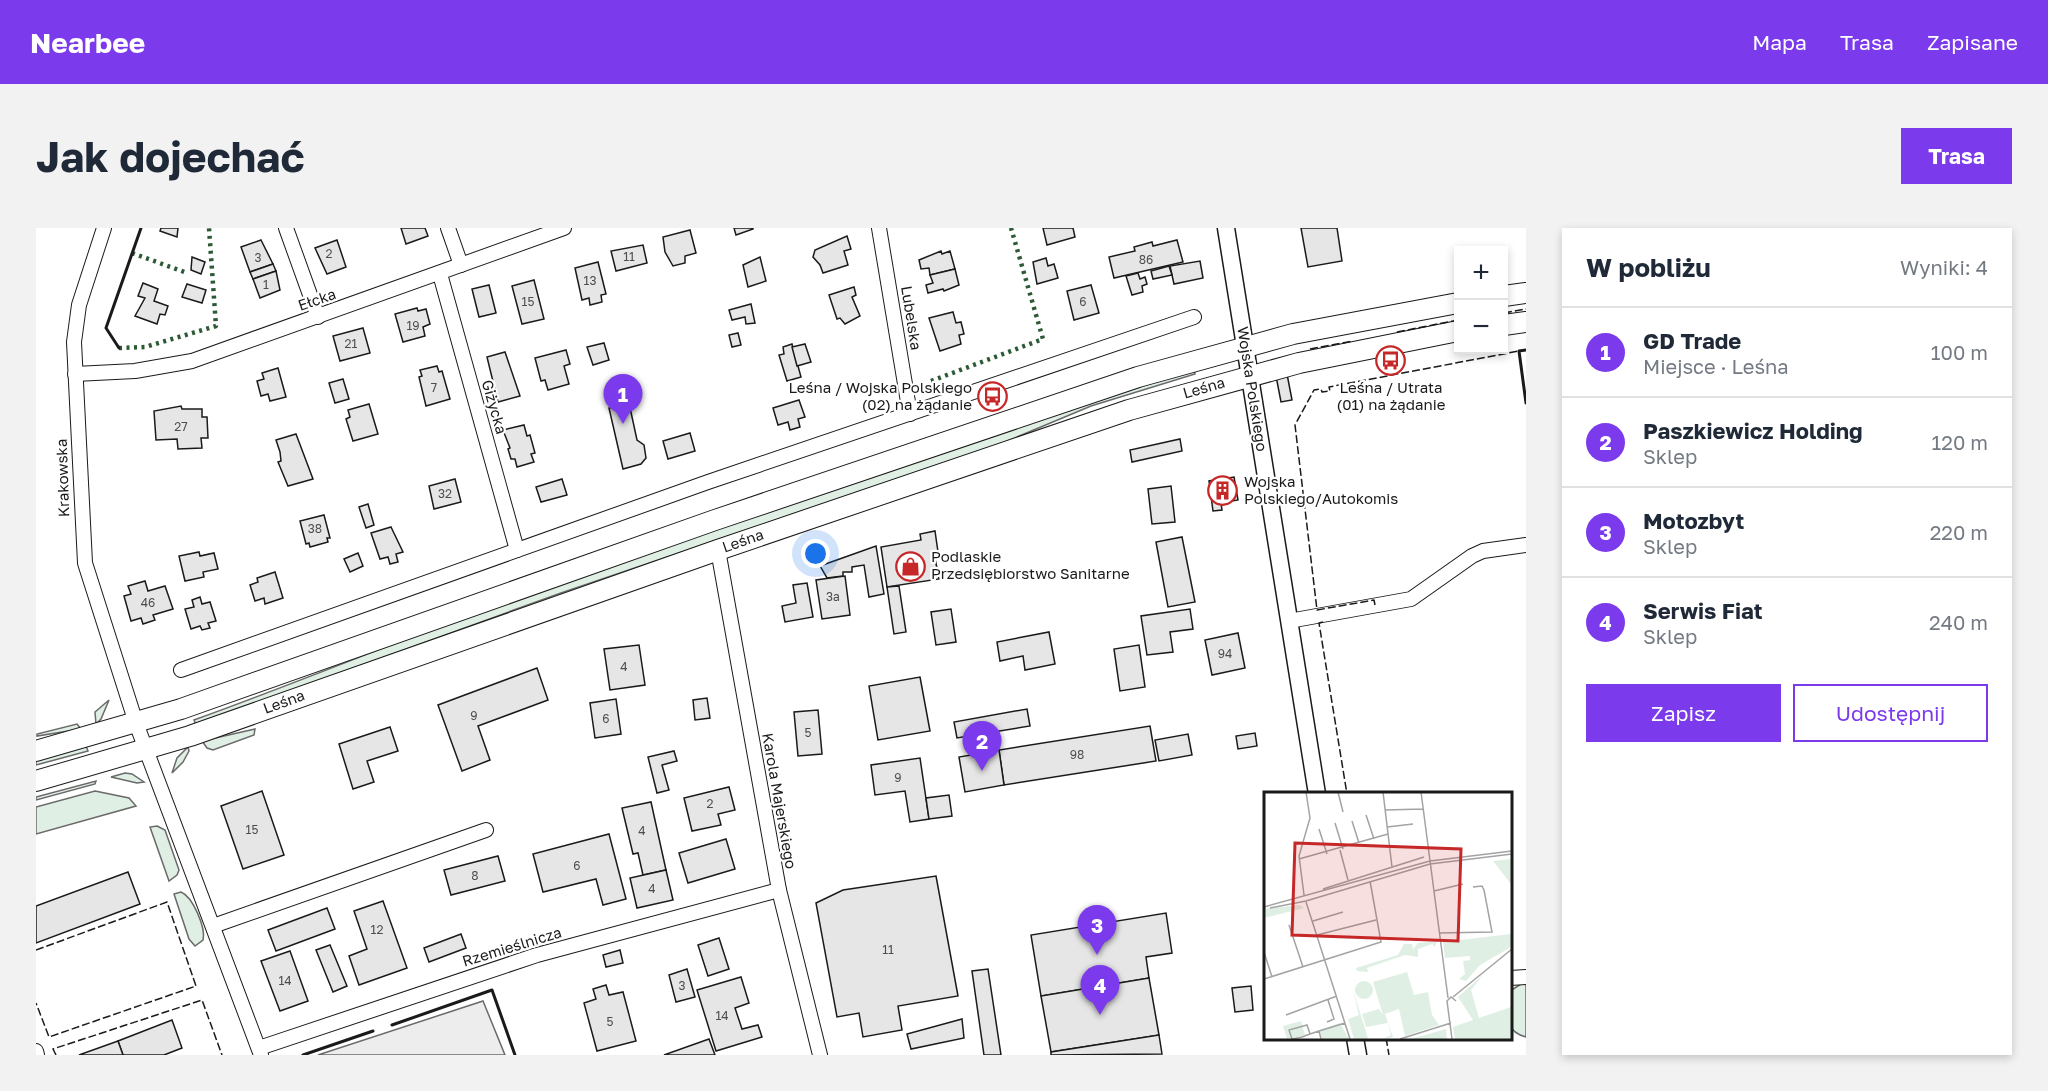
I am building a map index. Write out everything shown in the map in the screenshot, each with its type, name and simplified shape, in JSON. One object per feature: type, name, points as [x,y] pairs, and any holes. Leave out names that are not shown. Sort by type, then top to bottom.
[{"type":"main road","points":[[1508,295],[1526,293]]},
{"type":"main road","name":"Leśna","points":[[36,751],[136,723],[806,489],[1078,397],[1245,346],[1360,320],[1454,304]]},
{"type":"main road","points":[[1508,324],[1526,322]]},
{"type":"main road","name":"Leśna","points":[[36,781],[148,750],[718,550],[1129,410],[1250,375],[1387,344],[1454,333]]},
{"type":"street","name":"Krakowska","points":[[104,228],[79,305],[74,342],[85,563],[95,602],[136,723],[260,1051]]},
{"type":"street","points":[[286,228],[318,317]]},
{"type":"street","points":[[448,228],[461,265]]},
{"type":"street","name":"Ełcka","points":[[75,374],[135,371],[192,362],[564,228]]},
{"type":"street","name":"Lubelska","points":[[879,228],[910,414]]},
{"type":"street","name":"Wojska Polskiego","points":[[1226,228],[1317,792]]},
{"type":"street","name":"Giżycka","points":[[440,274],[517,550]]},
{"type":"street","points":[[181,670],[517,550],[1194,317]]},
{"type":"street","points":[[1289,621],[1412,599],[1472,556],[1484,551],[1526,545]]},
{"type":"street","name":"Karola Majerskiego","points":[[718,550],[779,890],[820,1055]]},
{"type":"street","points":[[213,926],[486,830]]},
{"type":"street","name":"Rzemieślnicza","points":[[260,1051],[537,956],[779,890]]},
{"type":"street","points":[[1511,978],[1526,977]]},
{"type":"street","points":[[1355,1040],[1358,1055]]},
{"type":"green space","points":[[1194,369],[1195,374],[1091,406],[1005,442],[561,593],[196,725],[194,720],[573,577]]},
{"type":"green space","points":[[109,700],[101,719],[96,724],[95,712]]},
{"type":"green space","points":[[77,724],[81,729],[37,736],[37,734]]},
{"type":"green space","points":[[255,729],[254,735],[213,750],[207,748],[202,741]]},
{"type":"green space","points":[[86,746],[88,751],[36,765],[36,759]]},
{"type":"green space","points":[[188,747],[189,751],[183,762],[172,773],[177,758]]},
{"type":"green space","points":[[125,773],[132,774],[144,782],[137,783],[111,777]]},
{"type":"green space","points":[[96,781],[95,784],[36,800],[36,797]]},
{"type":"green space","points":[[95,791],[129,798],[136,806],[36,834],[36,807]]},
{"type":"green space","points":[[157,826],[165,830],[179,870],[177,875],[169,881],[150,827]]},
{"type":"green space","points":[[181,892],[194,906],[203,928],[203,940],[195,946],[189,939],[174,894]]},
{"type":"green space","points":[[1521,984],[1526,984],[1526,1037],[1518,1034],[1511,1027],[1511,990]]},
{"type":"shaded area","points":[[483,1001],[505,1055],[318,1055]]},
{"type":"building","points":[[161,228],[178,228],[177,237],[160,231]]},
{"type":"building","points":[[401,228],[425,228],[428,236],[406,244]]},
{"type":"building","points":[[734,228],[753,228],[753,229],[736,235]]},
{"type":"building","points":[[1043,228],[1073,228],[1075,237],[1047,245]]},
{"type":"building","points":[[1301,228],[1337,228],[1342,261],[1308,267]]},
{"type":"building","points":[[690,230],[696,253],[685,256],[685,263],[673,266],[665,252],[663,237]]},
{"type":"building","points":[[847,236],[851,249],[844,251],[848,265],[823,273],[813,257],[815,250]]},
{"type":"building","points":[[261,240],[273,264],[250,272],[241,247]]},
{"type":"building","points":[[337,240],[346,267],[327,274],[315,248]]},
{"type":"building","points":[[1177,240],[1183,262],[1114,278],[1109,257],[1135,251],[1134,247],[1152,242],[1153,246]]},
{"type":"building","points":[[643,245],[647,263],[616,271],[611,251]]},
{"type":"building","points":[[941,251],[942,254],[950,251],[955,269],[930,275],[929,268],[921,269],[919,260]]},
{"type":"building","points":[[192,257],[205,262],[201,274],[191,270]]},
{"type":"building","points":[[760,257],[766,281],[748,287],[743,265]]},
{"type":"building","points":[[1046,258],[1048,266],[1054,264],[1058,278],[1037,284],[1033,262]]},
{"type":"building","points":[[1200,261],[1203,278],[1174,284],[1170,266]]},
{"type":"building","points":[[598,262],[606,294],[601,295],[602,302],[590,305],[589,298],[582,300],[575,268]]},
{"type":"building","points":[[273,264],[276,271],[253,279],[250,272]]},
{"type":"building","points":[[1169,266],[1172,275],[1153,279],[1151,271]]},
{"type":"building","points":[[955,269],[959,285],[944,291],[943,289],[928,293],[926,285],[933,283],[930,275]]},
{"type":"building","points":[[276,271],[280,290],[260,298],[253,279]]},
{"type":"building","points":[[1138,273],[1140,279],[1145,277],[1147,284],[1142,286],[1143,292],[1132,295],[1126,276]]},
{"type":"building","points":[[534,280],[544,319],[522,324],[512,286]]},
{"type":"building","points":[[143,283],[158,289],[154,301],[168,306],[165,315],[160,314],[157,324],[135,316],[145,298],[138,296]]},
{"type":"building","points":[[187,284],[206,290],[202,303],[182,297]]},
{"type":"building","points":[[489,285],[496,313],[479,317],[472,289]]},
{"type":"building","points":[[1091,285],[1099,313],[1074,320],[1067,291]]},
{"type":"building","points":[[854,287],[856,295],[852,297],[860,316],[845,324],[840,318],[837,319],[829,295]]},
{"type":"building","points":[[751,304],[755,323],[746,324],[745,317],[732,320],[729,310]]},
{"type":"building","points":[[417,308],[418,311],[426,309],[430,324],[423,327],[425,336],[403,342],[395,314]]},
{"type":"building","points":[[953,312],[956,323],[961,322],[964,334],[959,335],[961,344],[940,351],[929,318]]},
{"type":"building","points":[[363,328],[370,353],[340,361],[333,336]]},
{"type":"building","points":[[738,333],[741,345],[732,347],[729,335]]},
{"type":"building","points":[[604,343],[609,360],[593,365],[587,347]]},
{"type":"building","points":[[792,344],[801,377],[787,381],[779,355],[784,354],[783,347]]},
{"type":"building","points":[[805,344],[811,362],[797,366],[792,347]]},
{"type":"building","points":[[566,350],[570,364],[564,366],[569,384],[548,390],[545,380],[541,381],[535,358]]},
{"type":"building","points":[[505,352],[520,396],[498,402],[487,357]]},
{"type":"building","points":[[437,366],[439,372],[442,371],[450,399],[426,406],[419,377],[422,376],[420,370]]},
{"type":"building","points":[[278,368],[286,397],[270,401],[268,394],[261,396],[257,381],[264,379],[262,373]]},
{"type":"building","points":[[1287,374],[1292,400],[1281,402],[1276,376]]},
{"type":"building","points":[[343,379],[349,399],[335,403],[329,383]]},
{"type":"building","points":[[799,400],[805,417],[798,419],[800,427],[790,430],[788,422],[778,425],[773,408]]},
{"type":"building","points":[[629,403],[637,440],[644,445],[646,458],[641,464],[623,469],[609,408]]},
{"type":"building","points":[[369,404],[378,434],[353,441],[346,419],[350,417],[348,410]]},
{"type":"building","points":[[181,406],[182,409],[202,409],[202,417],[207,417],[208,438],[201,438],[202,448],[178,449],[177,439],[156,440],[154,411]]},
{"type":"building","points":[[524,425],[527,436],[530,435],[535,453],[531,454],[534,462],[517,467],[515,459],[511,459],[508,449],[510,448],[503,430]]},
{"type":"building","points":[[690,433],[695,451],[668,459],[663,441]]},
{"type":"building","points":[[296,434],[313,479],[288,486],[278,462],[281,461],[276,440]]},
{"type":"building","points":[[1180,439],[1182,451],[1132,462],[1130,450]]},
{"type":"building","name":"Wojska Polskiego/Autokomis","points":[[1234,477],[1238,500],[1221,503],[1222,510],[1213,511],[1209,481]]},
{"type":"building","points":[[455,479],[461,502],[434,509],[429,486]]},
{"type":"building","points":[[562,479],[567,495],[541,502],[536,487]]},
{"type":"building","points":[[1171,486],[1175,522],[1152,524],[1148,489]]},
{"type":"building","points":[[368,504],[374,525],[366,528],[359,507]]},
{"type":"building","points":[[324,515],[330,538],[327,538],[328,542],[310,547],[309,543],[306,544],[300,521]]},
{"type":"building","points":[[391,527],[403,552],[396,554],[398,562],[390,564],[388,557],[380,559],[371,533]]},
{"type":"building","name":"Podlaskie Przedsiębiorstwo Sanitarne","points":[[935,531],[938,552],[934,553],[939,579],[887,587],[881,547],[921,540],[920,534]]},
{"type":"building","points":[[1182,537],[1195,602],[1168,607],[1156,542]]},
{"type":"building","points":[[876,546],[884,594],[869,597],[864,565],[852,567],[852,572],[843,572],[843,576],[827,578],[820,566]]},
{"type":"building","points":[[199,552],[200,556],[214,553],[218,569],[203,572],[204,577],[185,581],[179,556]]},
{"type":"building","points":[[358,553],[363,566],[350,572],[344,559]]},
{"type":"building","points":[[275,572],[283,598],[265,604],[264,598],[255,601],[250,585],[258,582],[257,578]]},
{"type":"building","points":[[845,576],[850,615],[822,619],[816,580]]},
{"type":"building","points":[[145,581],[148,591],[165,586],[173,609],[153,615],[155,620],[143,624],[141,618],[131,621],[124,596],[131,594],[128,586]]},
{"type":"building","points":[[807,583],[813,617],[785,622],[782,606],[796,603],[793,585]]},
{"type":"building","points":[[899,586],[906,632],[894,634],[887,587]]},
{"type":"building","points":[[200,597],[202,604],[210,602],[216,621],[208,623],[210,628],[202,630],[200,626],[191,629],[185,609],[194,607],[192,600]]},
{"type":"building","points":[[951,609],[956,642],[936,645],[931,612]]},
{"type":"building","points":[[1190,609],[1193,629],[1170,632],[1173,652],[1147,655],[1141,616]]},
{"type":"building","points":[[1049,632],[1055,664],[1025,670],[1023,656],[1000,661],[997,642]]},
{"type":"building","points":[[1238,633],[1245,668],[1212,675],[1205,640]]},
{"type":"building","points":[[639,645],[645,685],[610,690],[604,649]]},
{"type":"building","points":[[1139,645],[1145,687],[1120,691],[1114,649]]},
{"type":"building","points":[[537,668],[548,700],[478,726],[490,760],[462,771],[438,705]]},
{"type":"building","points":[[920,677],[930,731],[878,740],[869,686]]},
{"type":"building","points":[[707,698],[710,718],[695,720],[693,700]]},
{"type":"building","points":[[616,699],[621,734],[595,738],[590,703]]},
{"type":"building","points":[[1027,709],[1030,726],[957,738],[954,722]]},
{"type":"building","points":[[818,710],[822,754],[798,756],[794,712]]},
{"type":"building","points":[[1150,726],[1156,761],[1004,785],[999,750]]},
{"type":"building","points":[[390,727],[398,751],[367,761],[374,782],[353,789],[339,744]]},
{"type":"building","points":[[1255,733],[1257,746],[1238,749],[1236,736]]},
{"type":"building","points":[[1188,734],[1192,755],[1159,761],[1155,740]]},
{"type":"building","points":[[999,750],[1004,785],[965,792],[959,757]]},
{"type":"building","points":[[674,751],[677,761],[662,765],[669,790],[657,793],[648,757]]},
{"type":"building","points":[[920,758],[929,819],[910,822],[905,791],[875,795],[871,765]]},
{"type":"building","points":[[729,787],[735,810],[718,814],[721,825],[692,831],[684,798]]},
{"type":"building","points":[[262,791],[284,855],[243,869],[221,806]]},
{"type":"building","points":[[949,795],[952,816],[929,819],[926,798]]},
{"type":"building","points":[[651,802],[666,870],[643,875],[638,853],[633,854],[622,808]]},
{"type":"building","points":[[609,834],[626,899],[603,905],[596,879],[543,892],[533,854]]},
{"type":"building","points":[[726,839],[735,869],[688,883],[679,853]]},
{"type":"building","points":[[498,856],[505,881],[451,895],[444,870]]},
{"type":"building","points":[[666,870],[673,900],[637,908],[630,878]]},
{"type":"building","points":[[128,872],[140,904],[36,943],[36,906]]},
{"type":"building","points":[[936,876],[958,996],[898,1006],[902,1030],[863,1037],[859,1013],[837,1017],[816,903],[843,890]]},
{"type":"building","points":[[383,901],[407,968],[359,985],[349,956],[367,949],[354,911]]},
{"type":"building","points":[[327,908],[335,929],[276,951],[268,930]]},
{"type":"building","points":[[1166,913],[1172,953],[1146,957],[1149,978],[1041,996],[1031,935]]},
{"type":"building","points":[[461,934],[466,948],[429,962],[424,948]]},
{"type":"building","points":[[719,938],[729,969],[708,976],[698,945]]},
{"type":"building","points":[[330,945],[347,986],[333,992],[316,950]]},
{"type":"building","points":[[620,950],[623,963],[606,967],[603,955]]},
{"type":"building","points":[[290,951],[308,1001],[280,1011],[261,961]]},
{"type":"building","points":[[687,969],[695,997],[676,1002],[669,975]]},
{"type":"building","points":[[988,969],[1001,1055],[984,1055],[972,971]]},
{"type":"building","points":[[741,977],[749,1003],[735,1008],[742,1029],[758,1025],[762,1037],[716,1051],[697,990]]},
{"type":"building","points":[[1149,978],[1159,1035],[1051,1052],[1041,996]]},
{"type":"building","points":[[606,985],[609,995],[623,992],[636,1041],[597,1051],[584,1003],[596,999],[593,989]]},
{"type":"building","points":[[1251,986],[1253,1010],[1235,1012],[1232,988]]},
{"type":"building","points":[[962,1019],[964,1038],[911,1049],[907,1034]]},
{"type":"building","points":[[172,1020],[182,1048],[164,1055],[123,1055],[118,1041]]},
{"type":"building","points":[[1159,1035],[1162,1054],[1051,1055],[1051,1052]]},
{"type":"building","points":[[709,1039],[715,1055],[664,1055]]},
{"type":"building","points":[[118,1041],[123,1055],[79,1055]]},
{"type":"hedge","points":[[119,348],[145,347],[216,326],[209,228]]},
{"type":"hedge","points":[[931,381],[1043,339],[1011,228]]},
{"type":"hedge","points":[[132,253],[187,273]]},
{"type":"fence","points":[[1508,312],[1526,309]]},
{"type":"fence","points":[[1397,332],[1454,321]]},
{"type":"fence","points":[[1310,349],[1353,341]]},
{"type":"fence","points":[[1375,605],[1374,600],[1317,610],[1295,425],[1314,390],[1330,391],[1329,387],[1519,351]]},
{"type":"fence","points":[[1323,622],[1319,623],[1347,792]]},
{"type":"fence","points":[[36,950],[167,902],[196,986],[49,1037],[36,1003]]},
{"type":"fence","points":[[56,1055],[53,1049],[202,1000],[222,1055]]},
{"type":"fence","points":[[1386,1040],[1389,1055]]},
{"type":"wall","points":[[119,348],[106,328],[141,228]]},
{"type":"wall","points":[[1526,350],[1519,351],[1526,403]]},
{"type":"wall","points":[[392,1025],[492,990],[515,1055]]},
{"type":"wall","points":[[303,1055],[373,1031]]},
{"type":"place","name":"Leśna / Utrata (01) na żądanie","points":[[1391,361]]},
{"type":"place","name":"Leśna / Wojska Polskiego (02) na żądanie","points":[[993,397]]},
{"type":"place","name":"GD Trade","points":[[623,424]]},
{"type":"place","name":"Wojska Polskiego/Autokomis","points":[[1223,491]]},
{"type":"place","name":"Podlaskie Przedsiębiorstwo Sanitarne","points":[[910,566]]},
{"type":"place","name":"Paszkiewicz Holding","points":[[982,771]]},
{"type":"place","name":"Motozbyt","points":[[1097,955]]},
{"type":"place","name":"Serwis Fiat","points":[[1100,1015]]}]
